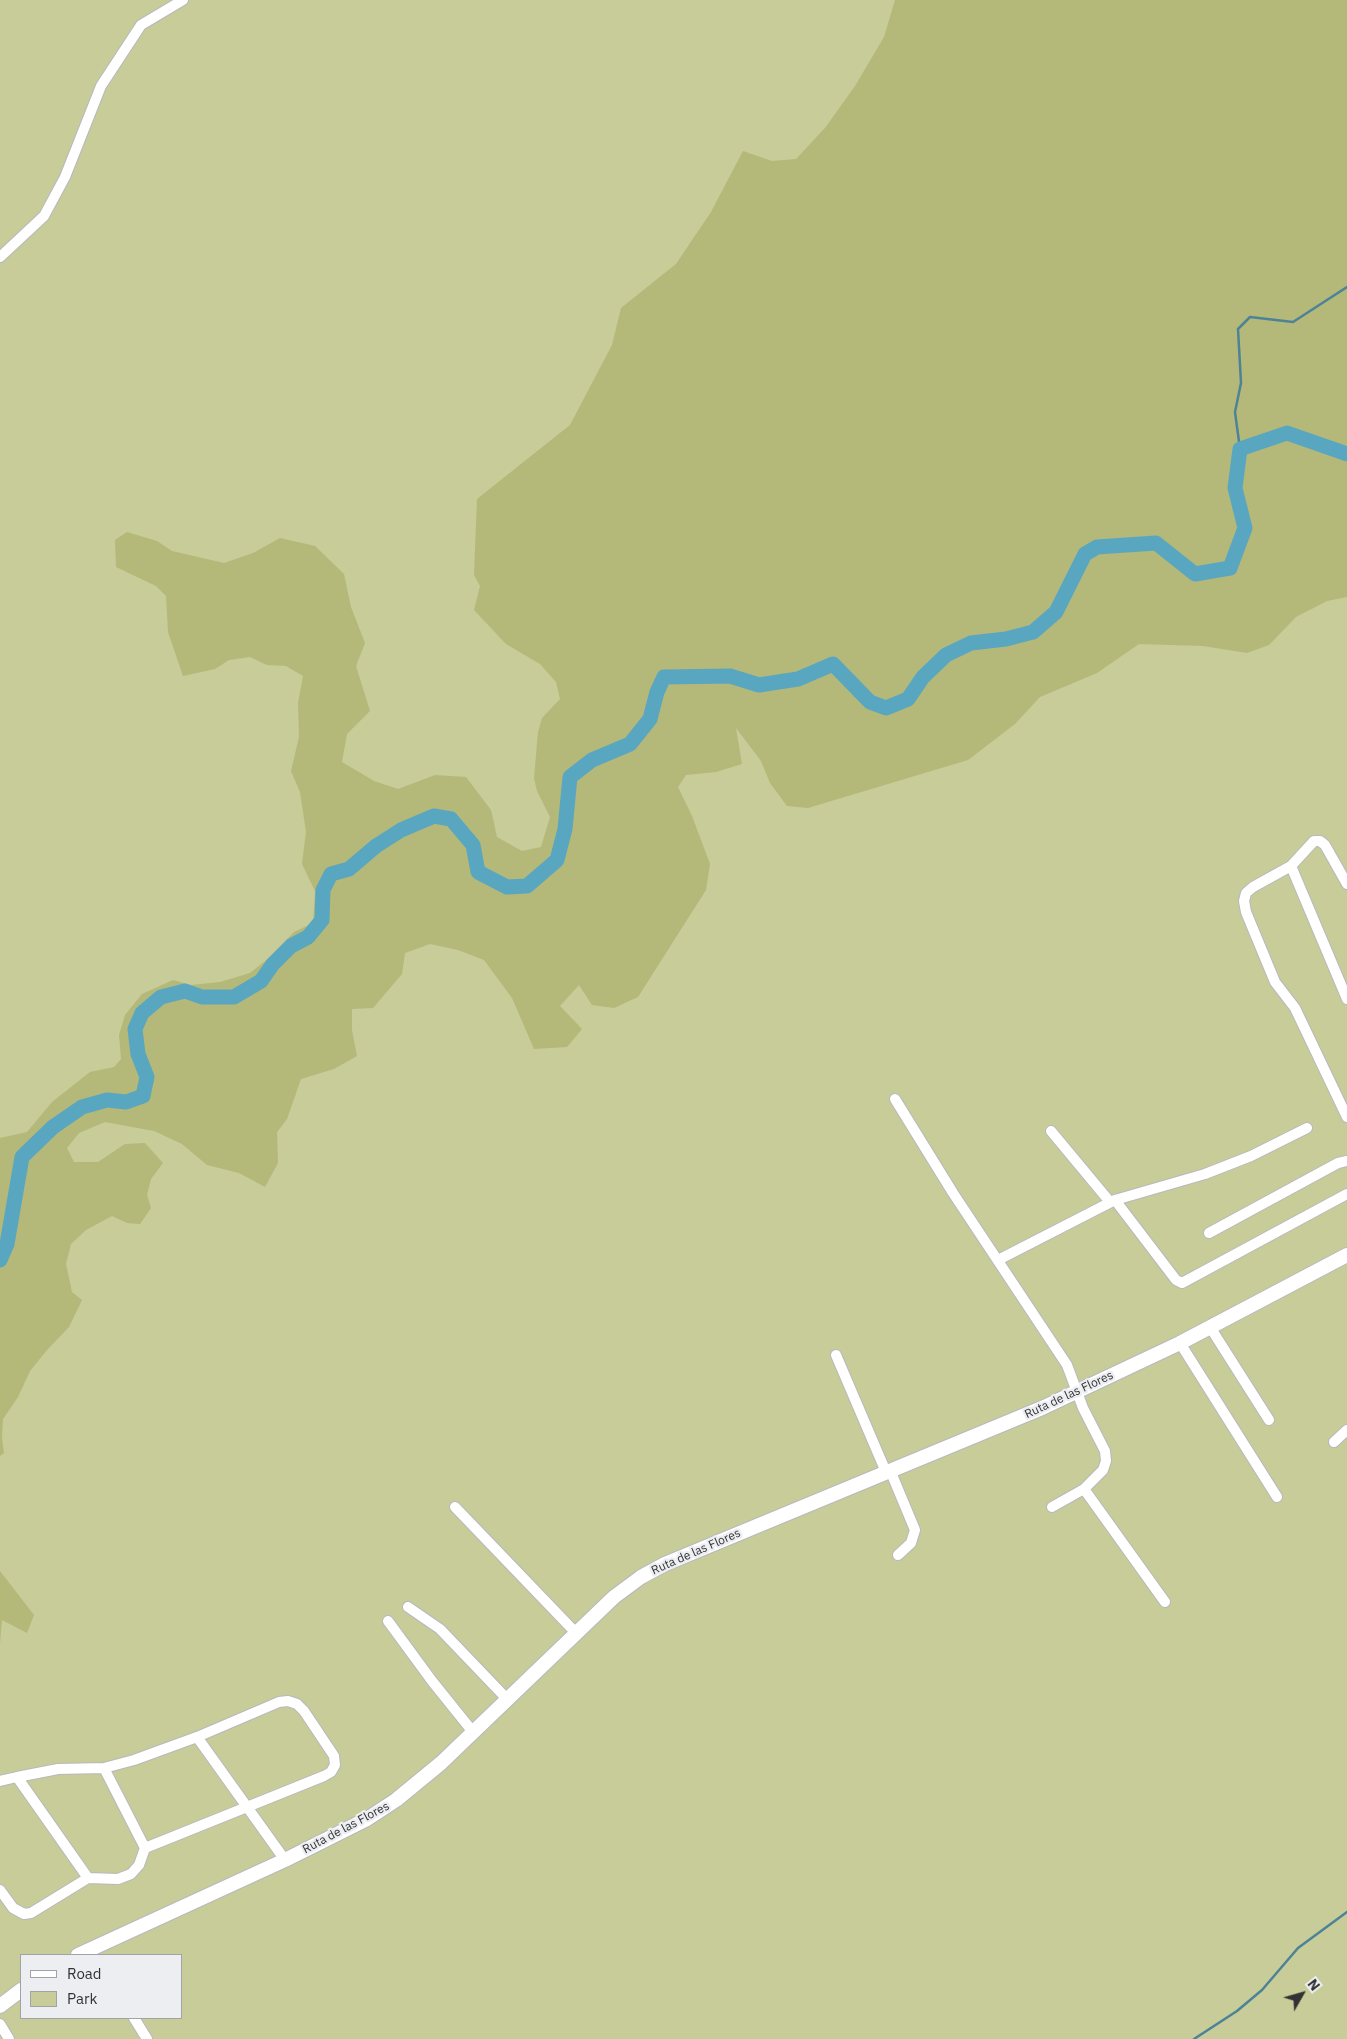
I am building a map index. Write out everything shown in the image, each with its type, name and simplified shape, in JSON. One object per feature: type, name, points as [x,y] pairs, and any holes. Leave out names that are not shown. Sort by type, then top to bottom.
[{"type":"main road","name":"Ruta de las Flores","points":[[95,1952],[367,1819],[396,1800],[441,1763],[614,1597],[641,1577],[665,1564],[1077,1392],[1180,1343],[1347,1255]]},
{"type":"main road","points":[[0,2006],[20,1991]]},
{"type":"street","points":[[0,257],[44,216],[64,177],[101,86],[141,25],[183,0]]},
{"type":"street","points":[[1347,884],[1320,840],[1308,844],[1291,866],[1246,893],[1244,901],[1246,912],[1275,982],[1295,1008],[1347,1118]]},
{"type":"street","points":[[1291,866],[1347,999]]},
{"type":"street","points":[[895,1099],[953,1194],[1067,1365],[1077,1392],[1105,1451],[1106,1461],[1103,1470],[1084,1489],[1052,1507]]},
{"type":"street","points":[[998,1260],[1112,1201],[1205,1174],[1251,1156],[1307,1128]]},
{"type":"street","points":[[1051,1131],[1112,1201],[1176,1280],[1182,1283],[1347,1194]]},
{"type":"street","points":[[1209,1233],[1338,1163],[1347,1161]]},
{"type":"street","points":[[1210,1327],[1269,1420]]},
{"type":"street","points":[[1180,1343],[1277,1497]]},
{"type":"street","points":[[836,1355],[914,1530],[911,1544],[898,1555]]},
{"type":"street","points":[[1334,1442],[1347,1430]]},
{"type":"street","points":[[1084,1489],[1165,1602]]},
{"type":"street","points":[[455,1507],[576,1633]]},
{"type":"street","points":[[408,1607],[440,1629],[507,1699]]},
{"type":"street","points":[[388,1621],[432,1681],[473,1732]]},
{"type":"street","points":[[0,1781],[58,1769],[104,1768],[134,1760],[198,1737],[280,1702],[288,1701],[297,1704],[304,1711],[334,1756],[335,1765],[331,1772],[324,1776],[145,1848]]},
{"type":"street","points":[[198,1737],[248,1805],[285,1860]]},
{"type":"street","points":[[0,1890],[13,1908],[24,1914],[31,1913],[88,1878],[118,1879],[131,1874],[139,1865],[145,1848],[104,1768]]},
{"type":"street","points":[[17,1777],[88,1878]]},
{"type":"street","points":[[135,2019],[147,2039]]},
{"type":"street","points":[[0,2024],[9,2039]]},
{"type":"green space","points":[[0,0],[1347,0],[1347,2039],[0,2039]]},
{"type":"green space","points":[[895,0],[1347,0],[1347,597],[1327,601],[1296,617],[1269,645],[1247,653],[1203,646],[1139,644],[1097,673],[1040,697],[1015,724],[968,760],[808,808],[787,806],[770,783],[761,761],[736,728],[742,764],[716,772],[686,775],[678,787],[692,816],[710,864],[706,890],[638,997],[614,1008],[592,1005],[579,985],[560,1006],[582,1029],[567,1047],[534,1049],[512,998],[484,960],[458,950],[430,944],[405,953],[402,974],[373,1008],[352,1009],[352,1030],[357,1056],[334,1069],[301,1079],[287,1119],[277,1132],[278,1163],[265,1187],[239,1173],[207,1165],[182,1144],[154,1131],[105,1122],[79,1133],[67,1148],[74,1162],[98,1162],[125,1144],[145,1143],[163,1163],[151,1179],[147,1195],[151,1208],[140,1224],[127,1223],[112,1216],[86,1230],[71,1244],[66,1264],[72,1292],[82,1300],[69,1327],[30,1371],[18,1397],[3,1419],[2,1438],[4,1453],[0,1456],[0,1138],[27,1132],[52,1102],[90,1072],[114,1067],[121,1059],[119,1035],[125,1015],[142,994],[173,980],[191,985],[220,982],[250,973],[270,957],[294,932],[313,923],[315,891],[302,864],[306,832],[300,792],[291,771],[299,737],[298,703],[303,676],[286,666],[267,665],[250,657],[229,660],[215,669],[183,676],[168,632],[166,596],[156,586],[116,567],[115,540],[127,532],[157,541],[172,551],[224,563],[253,553],[280,538],[315,546],[344,574],[351,607],[365,643],[356,666],[370,711],[347,734],[342,762],[374,781],[398,789],[435,775],[466,777],[491,810],[497,837],[522,851],[541,847],[550,817],[537,791],[534,778],[538,732],[542,718],[560,699],[556,682],[540,664],[506,644],[474,610],[480,586],[474,575],[477,499],[570,425],[612,345],[621,308],[676,264],[711,212],[743,151],[772,161],[796,159],[825,128],[855,86],[884,37]]},
{"type":"green space","points":[[0,1571],[34,1615],[27,1633],[2,1620],[0,1644]]},
{"type":"waterway","points":[[1240,449],[1235,412],[1241,383],[1238,329],[1250,317],[1293,322],[1347,287]]},
{"type":"waterway","points":[[0,1260],[7,1244],[22,1157],[53,1127],[82,1107],[107,1100],[126,1102],[143,1096],[147,1077],[138,1054],[135,1029],[142,1013],[161,997],[185,991],[202,997],[234,997],[261,981],[273,964],[291,946],[308,937],[322,920],[323,890],[331,874],[349,869],[376,846],[401,830],[434,816],[451,819],[473,845],[478,872],[507,887],[527,886],[557,860],[565,829],[570,777],[592,760],[630,744],[650,719],[657,692],[664,677],[730,676],[759,685],[798,679],[833,664],[870,702],[886,708],[908,699],[923,677],[946,655],[971,643],[1006,639],[1033,632],[1056,612],[1085,554],[1097,547],[1156,543],[1195,574],[1230,568],[1245,528],[1235,488],[1240,449],[1287,433],[1347,454]]},
{"type":"waterway","points":[[1194,2039],[1237,2011],[1262,1990],[1298,1948],[1347,1912]]}]
